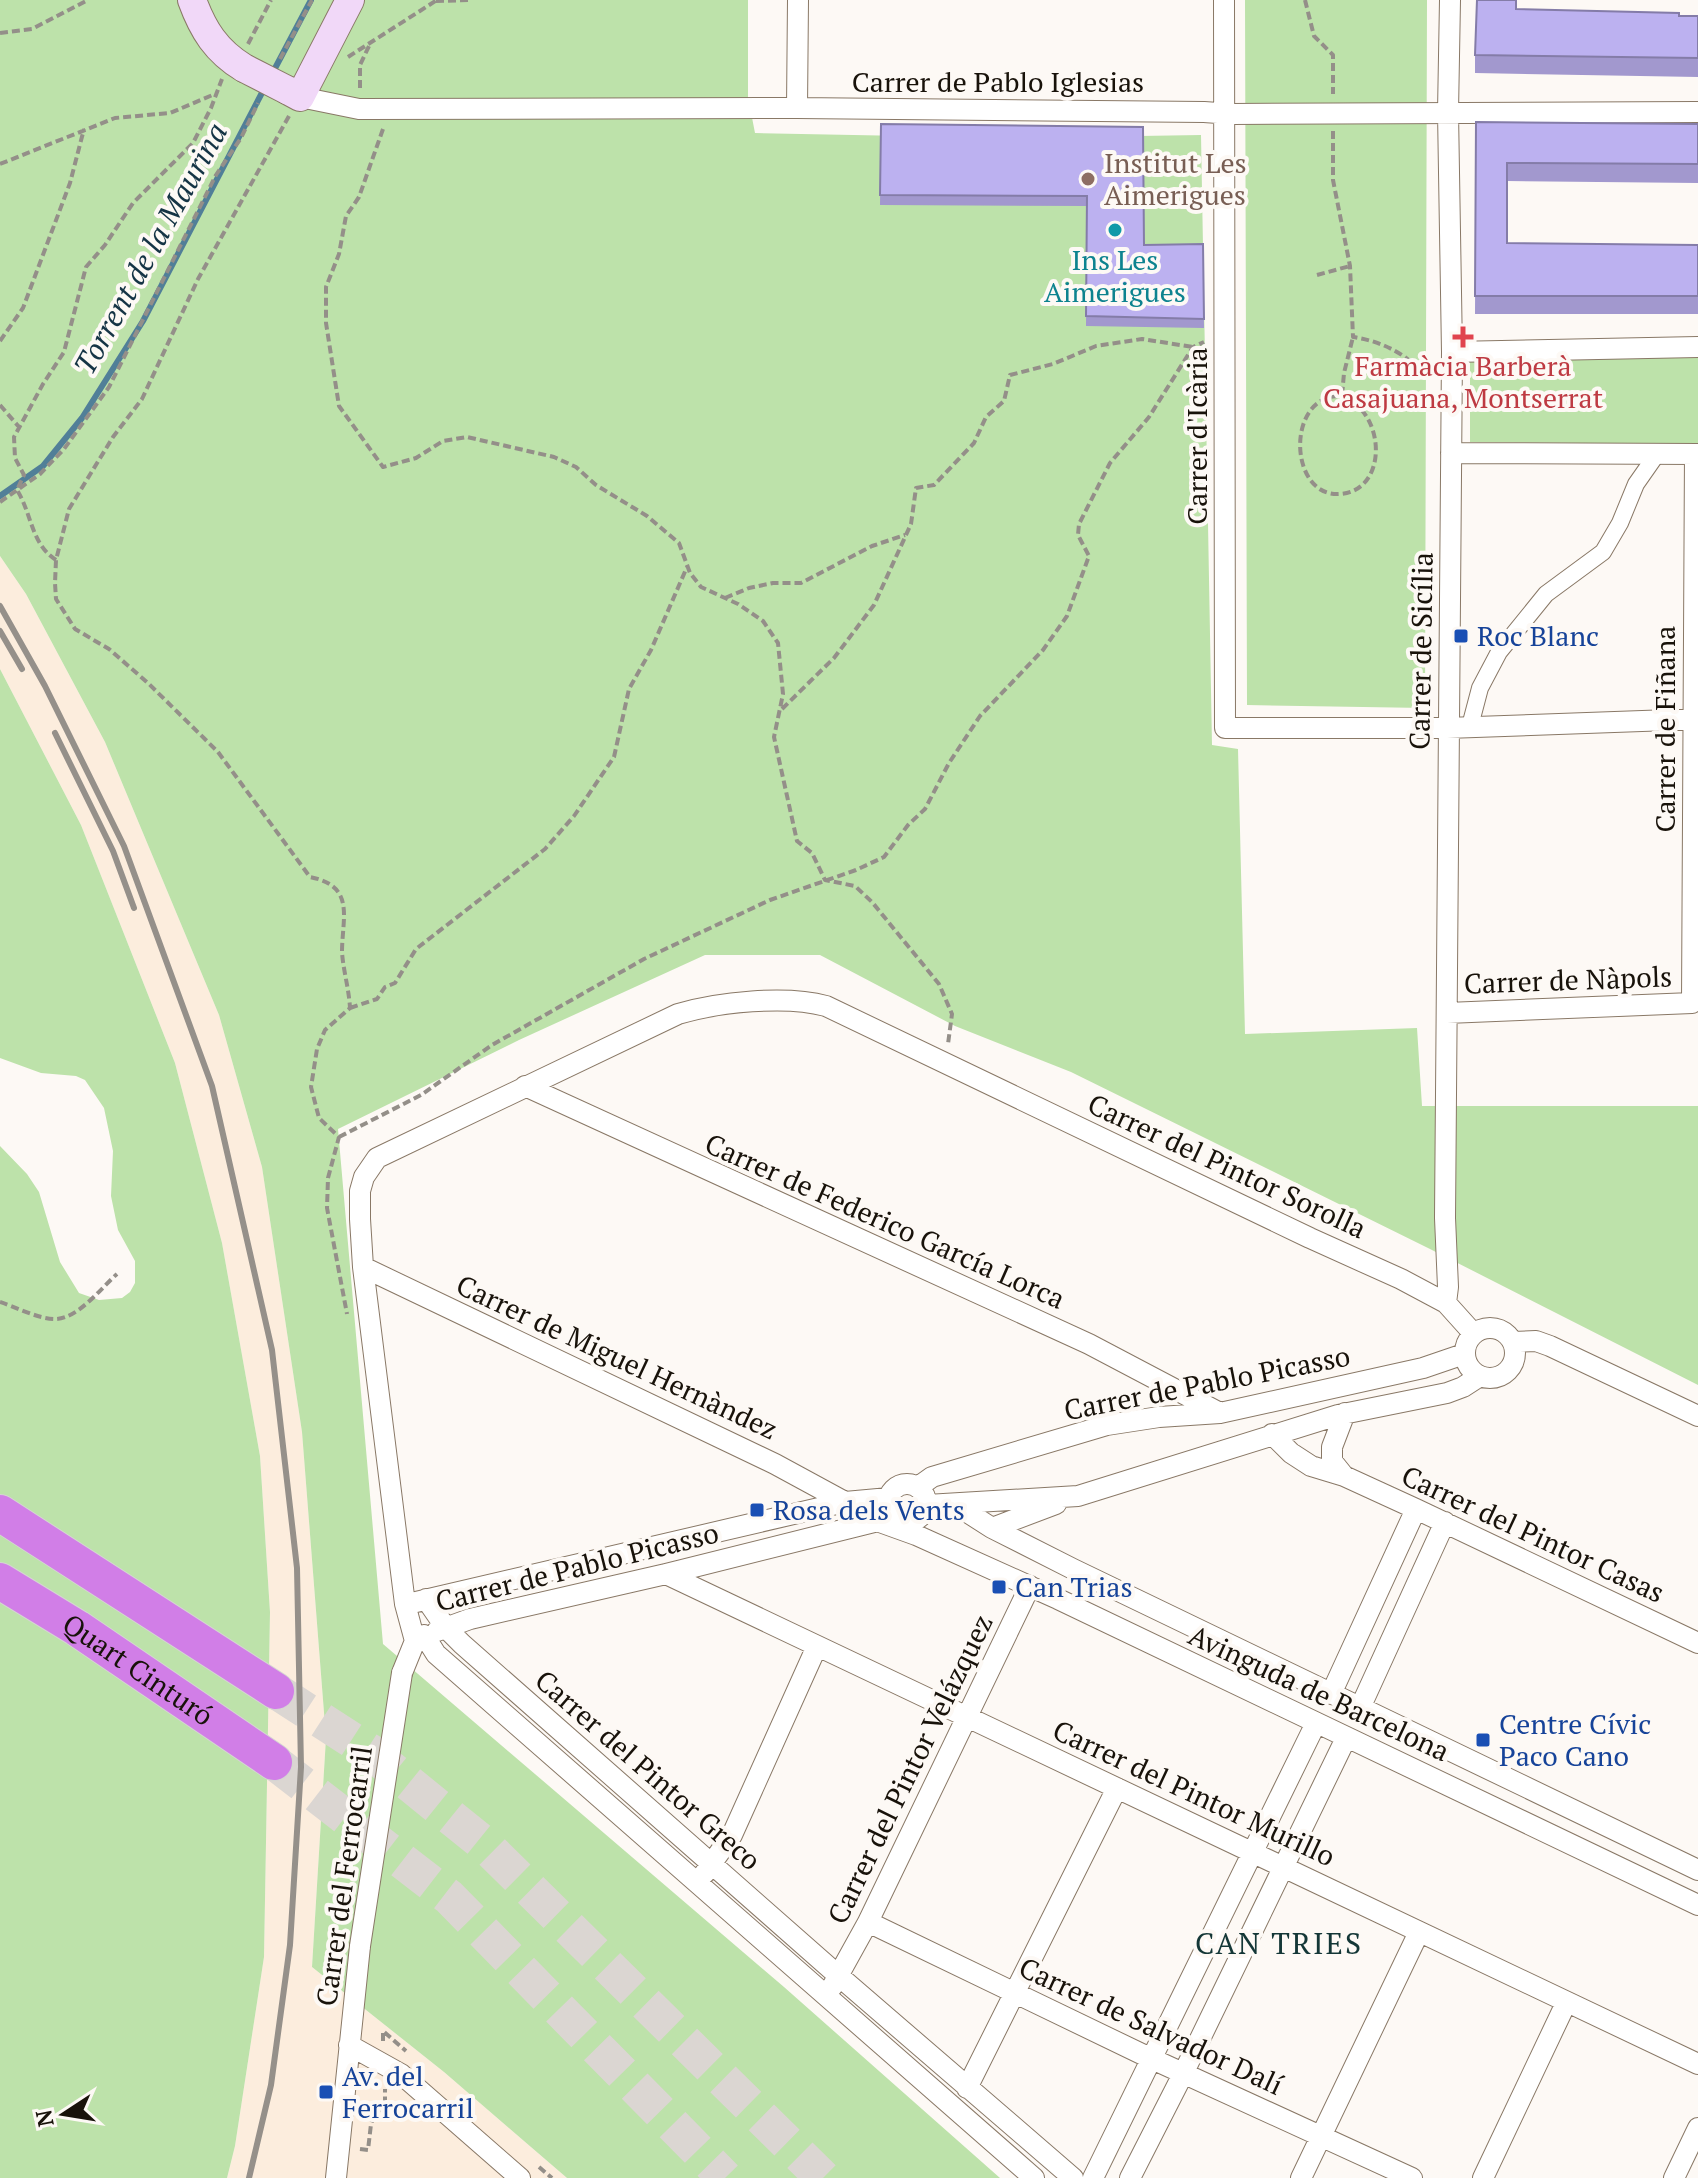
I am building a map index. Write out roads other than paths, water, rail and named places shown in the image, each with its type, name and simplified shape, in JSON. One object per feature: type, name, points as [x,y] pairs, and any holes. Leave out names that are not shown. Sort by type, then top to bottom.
[{"type":"highway","name":"Quart Cinturó","points":[[0,1513],[276,1691]]},
{"type":"highway","name":"Quart Cinturó","points":[[0,1581],[77,1628],[274,1762]]},
{"type":"main road","points":[[192,0],[200,24],[211,40],[239,64],[292,100],[350,0]]},
{"type":"street","points":[[797,108],[798,0]]},
{"type":"street","name":"Carrer d'Icària","points":[[1224,0],[1225,728],[1447,728]]},
{"type":"street","name":"Carrer de Sicília","points":[[1446,1303],[1447,728],[1452,380],[1448,112],[1450,0]]},
{"type":"street","name":"Carrer de Pablo Iglesias","points":[[292,100],[359,109],[1698,112]]},
{"type":"street","points":[[1452,352],[1698,347]]},
{"type":"street","points":[[1451,453],[1696,454]]},
{"type":"street","points":[[1470,726],[1480,688],[1499,652],[1546,594],[1603,552],[1620,523],[1636,484],[1657,454]]},
{"type":"street","name":"Carrer de Fiñana","points":[[1692,1003],[1696,454]]},
{"type":"street","points":[[1447,728],[1696,719]]},
{"type":"street","name":"Carrer del Pintor Sorolla","points":[[525,1086],[678,1014],[704,1006],[740,1002],[813,1002],[1401,1279],[1446,1303],[1473,1333]]},
{"type":"street","name":"Carrer de Nàpols","points":[[1447,1013],[1692,1003]]},
{"type":"street","points":[[420,1638],[404,1596],[363,1267],[360,1203],[364,1177],[377,1158],[525,1086]]},
{"type":"street","name":"Carrer de Federico García Lorca","points":[[525,1086],[1089,1344],[1220,1413]]},
{"type":"street","name":"Carrer de Miguel Hernàndez","points":[[363,1267],[775,1464],[845,1502]]},
{"type":"street","points":[[1486,1327],[1497,1328],[1513,1342],[1515,1359],[1506,1372],[1494,1378],[1480,1376],[1469,1367],[1464,1354],[1473,1333],[1486,1327]]},
{"type":"street","points":[[1513,1342],[1536,1341],[1550,1346],[1698,1416]]},
{"type":"street","name":"Carrer de Pablo Picasso","points":[[1078,1496],[956,1505],[922,1496],[932,1477],[1107,1425],[1159,1417],[1220,1413],[1423,1368],[1464,1354]]},
{"type":"street","name":"Carrer de Pablo Picasso","points":[[992,1528],[1078,1496],[1272,1434],[1345,1413],[1447,1393],[1480,1376]]},
{"type":"street","points":[[1344,1476],[1332,1461],[1332,1447],[1345,1413]]},
{"type":"street","name":"Carrer del Pintor Casas","points":[[1272,1434],[1291,1453],[1311,1466],[1344,1476],[1445,1522],[1698,1643]]},
{"type":"street","points":[[909,1484],[922,1496],[920,1518],[897,1519],[893,1490],[909,1484]]},
{"type":"street","name":"Carrer de Pablo Picasso","points":[[404,1596],[426,1599],[845,1502],[897,1519]]},
{"type":"street","name":"Avinguda de Barcelona","points":[[956,1505],[992,1528],[1698,1870]]},
{"type":"street","points":[[1331,1694],[1416,1509]]},
{"type":"street","name":"Carrer de Pablo Picasso","points":[[420,1638],[470,1619],[897,1519]]},
{"type":"street","name":"Avinguda de Barcelona","points":[[897,1519],[1030,1586],[1698,1905]]},
{"type":"street","points":[[1360,1708],[1445,1522]]},
{"type":"street","name":"Carrer del Pintor Murillo","points":[[666,1574],[1698,2064]]},
{"type":"street","name":"Carrer del Pintor Velázquez","points":[[840,1977],[1030,1586]]},
{"type":"street","name":"Carrer del Pintor Greco","points":[[426,1599],[446,1628],[840,1977],[1073,2178]]},
{"type":"street","name":"Carrer del Pintor Greco","points":[[420,1638],[696,1884],[1034,2178]]},
{"type":"street","name":"Carrer del Ferrocarril","points":[[336,2178],[360,1946],[402,1673],[420,1638]]},
{"type":"street","points":[[696,1884],[732,1835],[817,1646]]},
{"type":"street","points":[[1093,2178],[1316,1723]]},
{"type":"street","points":[[1130,2178],[1346,1738]]},
{"type":"street","points":[[967,2088],[1117,1788]]},
{"type":"street","name":"Carrer de Salvador Dalí","points":[[868,1922],[1183,2074],[1412,2178]]},
{"type":"street","points":[[1301,2178],[1419,1932]]},
{"type":"street","points":[[825,1997],[840,1977]]},
{"type":"street","points":[[1483,2178],[1566,2003]]},
{"type":"street","points":[[349,2045],[401,2074],[520,2178]]},
{"type":"street","points":[[1674,2178],[1698,2128]]},
{"type":"waterway","name":"Torrent de la Maurina","points":[[272,74],[311,0]]},
{"type":"waterway","name":"Torrent de la Maurina","points":[[0,496],[43,466],[82,418],[143,321],[265,87]]},
{"type":"tunnel","points":[[276,1691],[369,1751],[484,1844],[823,2178]]},
{"type":"tunnel","points":[[274,1762],[449,1897],[725,2178]]},
{"type":"railway","points":[[0,606],[45,686],[124,846],[212,1086],[272,1350],[297,1568],[301,1767],[290,1945],[271,2085],[249,2178]]},
{"type":"railway","points":[[0,631],[22,669]]},
{"type":"railway","points":[[55,733],[113,851],[134,908]]},
{"type":"place","name":"Institut Les Aimerigues","points":[[1088,179]]},
{"type":"place","name":"Ins Les Aimerigues","points":[[1115,230]]},
{"type":"place","name":"Farmàcia Barberà Casajuana, Montserrat","points":[[1463,337]]},
{"type":"place","name":"Roc Blanc","points":[[1461,636]]},
{"type":"place","name":"Rosa dels Vents","points":[[757,1510]]},
{"type":"place","name":"Can Trias","points":[[999,1587]]},
{"type":"place","name":"Centre Cívic Paco Cano","points":[[1483,1740]]},
{"type":"place","name":"Av. del Ferrocarril","points":[[326,2092]]},
{"type":"district","name":"CAN TRIES","points":[[1279,1944]]}]
